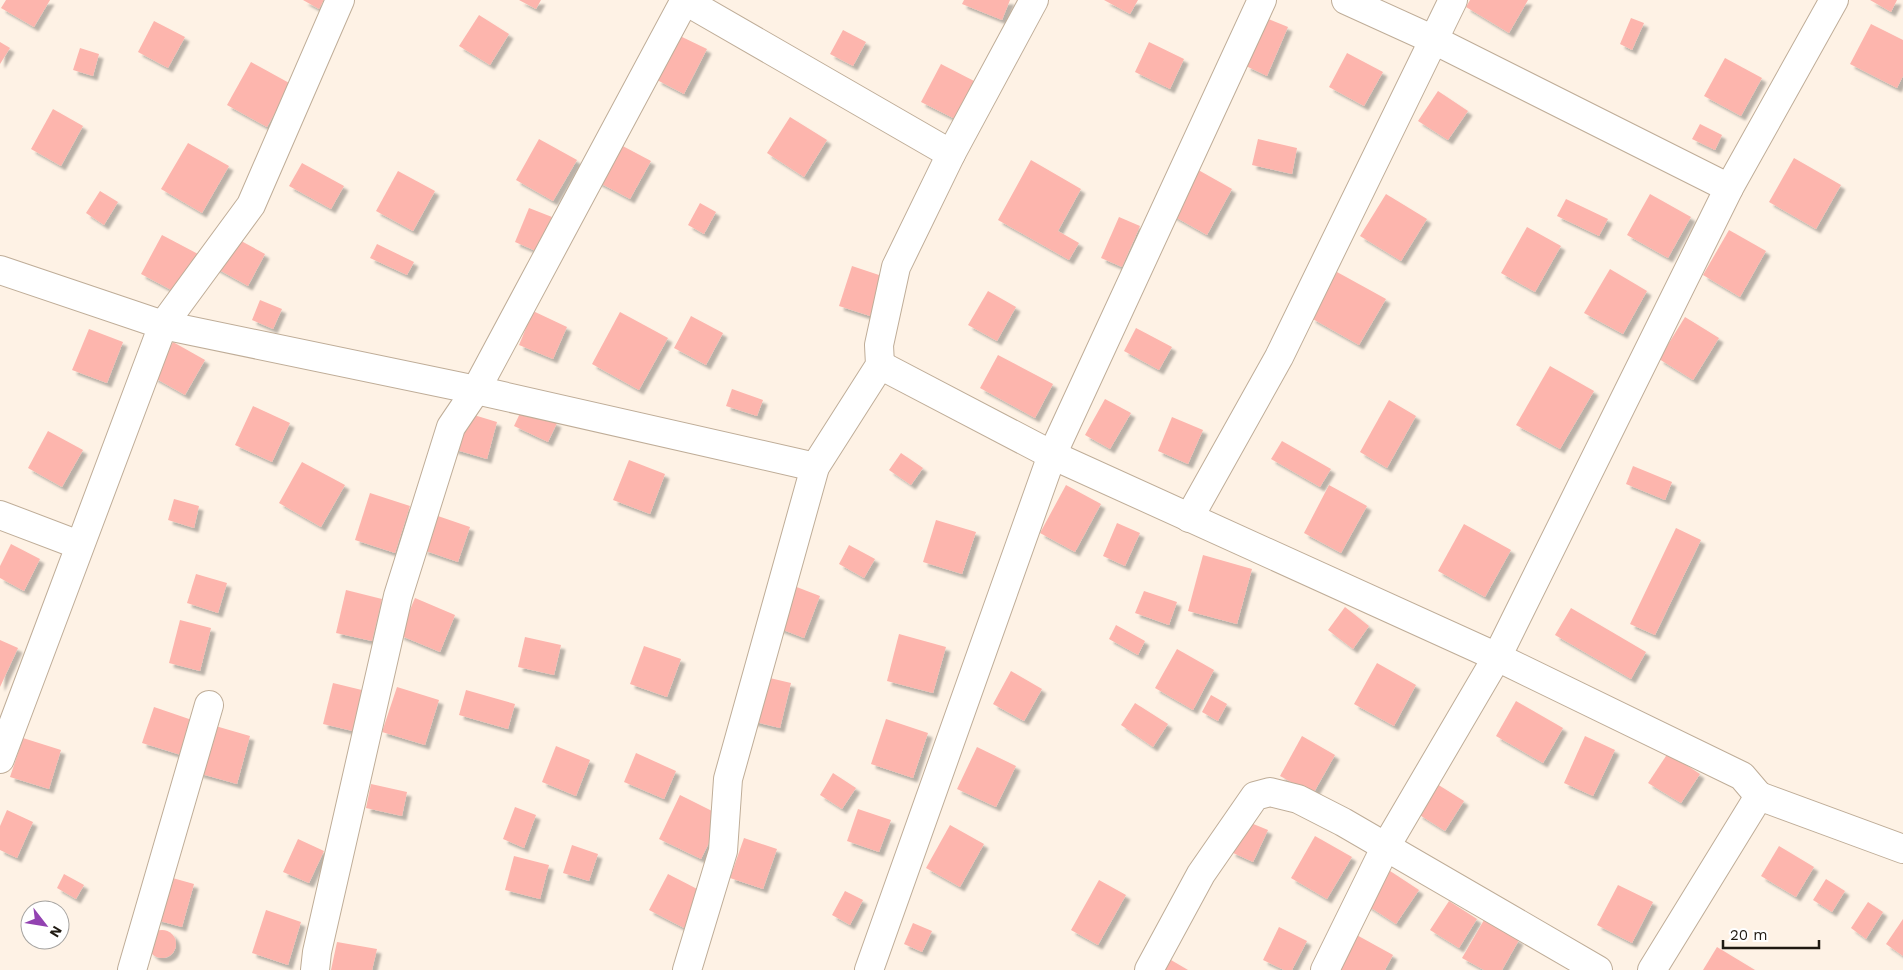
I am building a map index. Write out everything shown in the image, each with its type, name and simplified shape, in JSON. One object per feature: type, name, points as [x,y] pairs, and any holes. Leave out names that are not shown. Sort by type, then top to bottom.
[{"type":"street","points":[[0,759],[163,325],[251,205],[340,0]]},
{"type":"street","points":[[315,970],[319,942],[398,596],[451,426],[476,390],[685,0],[951,154]]},
{"type":"street","points":[[687,970],[724,851],[728,779],[816,467],[880,365],[879,345],[896,267],[951,154],[1034,0]]},
{"type":"street","points":[[869,970],[1052,455],[1262,0]]},
{"type":"street","points":[[1346,0],[1434,40],[1730,188]]},
{"type":"street","points":[[1189,518],[1279,357],[1453,0]]},
{"type":"street","points":[[1325,970],[1385,848],[1497,657],[1730,188],[1834,0]]},
{"type":"street","points":[[0,270],[163,325],[476,390],[816,467]]},
{"type":"street","points":[[880,365],[1052,455],[1497,657],[1742,776],[1759,796],[1903,849]]},
{"type":"street","points":[[0,515],[79,545]]},
{"type":"street","points":[[132,970],[209,704]]},
{"type":"street","points":[[1149,970],[1201,874],[1255,796],[1270,792],[1298,799],[1598,970]]},
{"type":"street","points":[[1652,970],[1759,796]]},
{"type":"building","points":[[6,0],[50,0],[34,27],[1,8]]},
{"type":"building","points":[[303,0],[324,0],[319,9]]},
{"type":"building","points":[[519,0],[541,0],[536,9]]},
{"type":"building","points":[[964,0],[1010,0],[1002,20],[962,4]]},
{"type":"building","points":[[1104,0],[1138,0],[1130,14]]},
{"type":"building","points":[[1470,0],[1528,0],[1509,33],[1466,7]]},
{"type":"building","points":[[1870,0],[1897,0],[1891,12]]},
{"type":"building","points":[[479,15],[509,34],[490,65],[459,46]]},
{"type":"building","points":[[1266,18],[1288,27],[1267,76],[1246,66]]},
{"type":"building","points":[[1631,18],[1644,23],[1632,50],[1620,44]]},
{"type":"building","points":[[154,21],[185,37],[168,68],[138,52]]},
{"type":"building","points":[[1871,24],[1903,40],[1903,76],[1897,88],[1850,64]]},
{"type":"building","points":[[843,30],[866,42],[853,66],[830,54]]},
{"type":"building","points":[[680,36],[707,49],[684,94],[657,80]]},
{"type":"building","points":[[0,42],[10,48],[0,64]]},
{"type":"building","points":[[1149,42],[1184,59],[1170,89],[1135,72]]},
{"type":"building","points":[[80,48],[99,54],[93,76],[73,70]]},
{"type":"building","points":[[1347,53],[1383,72],[1364,106],[1329,87]]},
{"type":"building","points":[[1725,58],[1762,78],[1741,116],[1704,96]]},
{"type":"building","points":[[251,62],[291,84],[267,127],[227,105]]},
{"type":"building","points":[[941,64],[976,82],[957,120],[921,102]]},
{"type":"building","points":[[1438,91],[1468,111],[1448,140],[1418,121]]},
{"type":"building","points":[[53,109],[83,126],[61,166],[31,149]]},
{"type":"building","points":[[790,117],[827,140],[804,177],[767,153]]},
{"type":"building","points":[[1700,124],[1722,135],[1715,150],[1692,139]]},
{"type":"building","points":[[539,139],[577,160],[553,201],[516,180]]},
{"type":"building","points":[[1258,139],[1297,148],[1292,174],[1252,165]]},
{"type":"building","points":[[188,143],[229,166],[202,213],[161,189]]},
{"type":"building","points":[[617,143],[651,161],[630,199],[596,181]]},
{"type":"building","points":[[1794,158],[1841,185],[1816,229],[1769,202]]},
{"type":"building","points":[[1031,160],[1081,189],[1058,231],[1079,243],[1069,260],[998,220]]},
{"type":"building","points":[[302,163],[344,186],[331,209],[289,186]]},
{"type":"building","points":[[1193,167],[1232,189],[1207,235],[1168,213]]},
{"type":"building","points":[[398,171],[435,191],[413,231],[376,211]]},
{"type":"building","points":[[100,191],[118,202],[104,225],[86,213]]},
{"type":"building","points":[[1386,194],[1427,219],[1401,261],[1360,236]]},
{"type":"building","points":[[1650,194],[1691,217],[1668,258],[1627,235]]},
{"type":"building","points":[[1566,199],[1608,219],[1599,236],[1557,216]]},
{"type":"building","points":[[700,203],[716,212],[704,234],[688,225]]},
{"type":"building","points":[[529,208],[552,217],[538,252],[515,242]]},
{"type":"building","points":[[1119,217],[1140,226],[1122,267],[1101,258]]},
{"type":"building","points":[[1527,227],[1561,246],[1535,292],[1501,273]]},
{"type":"building","points":[[1729,230],[1766,251],[1740,297],[1703,275]]},
{"type":"building","points":[[162,235],[198,254],[177,293],[141,274]]},
{"type":"building","points":[[230,235],[265,254],[248,286],[212,266]]},
{"type":"building","points":[[377,244],[414,262],[407,275],[370,258]]},
{"type":"building","points":[[852,266],[882,276],[870,316],[839,306]]},
{"type":"building","points":[[1610,269],[1647,291],[1623,334],[1584,313]]},
{"type":"building","points":[[1337,272],[1386,299],[1359,345],[1311,318]]},
{"type":"building","points":[[988,291],[1016,307],[997,341],[968,325]]},
{"type":"building","points":[[260,300],[282,309],[273,329],[252,320]]},
{"type":"building","points":[[533,311],[567,327],[553,359],[519,345]]},
{"type":"building","points":[[620,312],[668,338],[639,390],[592,364]]},
{"type":"building","points":[[691,316],[723,333],[706,365],[674,348]]},
{"type":"building","points":[[1685,317],[1719,338],[1693,380],[1659,359]]},
{"type":"building","points":[[1136,328],[1172,347],[1159,370],[1124,351]]},
{"type":"building","points":[[89,329],[123,342],[107,383],[72,370]]},
{"type":"building","points":[[173,342],[205,360],[185,395],[153,377]]},
{"type":"building","points":[[998,355],[1053,384],[1035,418],[980,388]]},
{"type":"building","points":[[1550,366],[1594,391],[1560,449],[1516,425]]},
{"type":"building","points":[[732,389],[763,400],[757,416],[726,406]]},
{"type":"building","points":[[1105,399],[1131,413],[1110,449],[1085,435]]},
{"type":"building","points":[[1389,400],[1416,416],[1387,468],[1360,452]]},
{"type":"building","points":[[253,406],[290,423],[272,462],[235,445]]},
{"type":"building","points":[[523,407],[557,423],[548,442],[514,426]]},
{"type":"building","points":[[464,412],[497,422],[487,459],[453,449]]},
{"type":"building","points":[[1172,417],[1203,430],[1188,464],[1158,451]]},
{"type":"building","points":[[48,431],[83,450],[62,487],[28,468]]},
{"type":"building","points":[[1282,441],[1331,469],[1320,487],[1271,459]]},
{"type":"building","points":[[901,453],[923,468],[911,485],[889,470]]},
{"type":"building","points":[[629,460],[665,474],[650,514],[613,500]]},
{"type":"building","points":[[302,462],[345,485],[321,527],[279,503]]},
{"type":"building","points":[[1633,466],[1672,482],[1665,500],[1626,484]]},
{"type":"building","points":[[1066,485],[1101,504],[1075,552],[1040,533]]},
{"type":"building","points":[[1329,485],[1367,506],[1341,553],[1304,533]]},
{"type":"building","points":[[370,493],[410,506],[395,553],[355,540]]},
{"type":"building","points":[[174,499],[199,506],[194,528],[168,520]]},
{"type":"building","points":[[435,515],[470,527],[458,562],[423,550]]},
{"type":"building","points":[[936,520],[976,532],[962,574],[923,562]]},
{"type":"building","points":[[1117,523],[1140,533],[1125,566],[1103,556]]},
{"type":"building","points":[[1464,524],[1511,550],[1485,597],[1438,571]]},
{"type":"building","points":[[1676,528],[1701,540],[1655,635],[1630,624]]},
{"type":"building","points":[[11,544],[40,559],[24,591],[0,578],[0,566]]},
{"type":"building","points":[[849,545],[875,559],[864,578],[839,564]]},
{"type":"building","points":[[1203,555],[1252,569],[1237,624],[1188,611]]},
{"type":"building","points":[[196,574],[227,583],[218,613],[187,603]]},
{"type":"building","points":[[794,586],[820,596],[804,638],[778,628]]},
{"type":"building","points":[[346,590],[382,599],[372,641],[336,633]]},
{"type":"building","points":[[1144,591],[1177,602],[1169,625],[1135,613]]},
{"type":"building","points":[[415,598],[455,615],[440,652],[399,635]]},
{"type":"building","points":[[1345,607],[1369,626],[1353,649],[1328,630]]},
{"type":"building","points":[[1571,608],[1646,652],[1631,679],[1555,635]]},
{"type":"building","points":[[180,620],[211,628],[200,671],[169,663]]},
{"type":"building","points":[[1116,625],[1145,641],[1138,655],[1109,639]]},
{"type":"building","points":[[899,634],[946,647],[933,693],[887,681]]},
{"type":"building","points":[[525,637],[561,645],[554,675],[518,667]]},
{"type":"building","points":[[0,640],[18,648],[0,687]]},
{"type":"building","points":[[644,646],[681,659],[667,697],[630,684]]},
{"type":"building","points":[[1177,649],[1214,670],[1193,710],[1155,688]]},
{"type":"building","points":[[1377,663],[1416,685],[1394,726],[1354,704]]},
{"type":"building","points":[[1011,671],[1042,689],[1024,721],[993,704]]},
{"type":"building","points":[[757,675],[791,683],[780,728],[747,720]]},
{"type":"building","points":[[333,683],[366,691],[357,732],[323,724]]},
{"type":"building","points":[[397,687],[439,700],[425,745],[382,732]]},
{"type":"building","points":[[466,690],[515,704],[508,729],[459,715]]},
{"type":"building","points":[[1211,695],[1227,704],[1218,721],[1202,712]]},
{"type":"building","points":[[1516,701],[1563,728],[1543,763],[1496,736]]},
{"type":"building","points":[[1135,703],[1168,724],[1153,747],[1121,725]]},
{"type":"building","points":[[154,707],[192,720],[181,755],[142,743]]},
{"type":"building","points":[[886,719],[928,733],[913,778],[871,764]]},
{"type":"building","points":[[212,725],[250,736],[237,784],[198,773]]},
{"type":"building","points":[[1302,736],[1335,755],[1313,794],[1280,776]]},
{"type":"building","points":[[1585,736],[1615,750],[1593,796],[1564,783]]},
{"type":"building","points":[[23,738],[61,750],[49,789],[10,777]]},
{"type":"building","points":[[556,746],[590,760],[576,796],[542,782]]},
{"type":"building","points":[[977,747],[1016,766],[996,807],[957,789]]},
{"type":"building","points":[[636,753],[676,771],[664,799],[624,782]]},
{"type":"building","points":[[1668,753],[1700,774],[1681,803],[1648,783]]},
{"type":"building","points":[[833,773],[856,788],[842,809],[820,795]]},
{"type":"building","points":[[371,784],[407,792],[402,816],[366,808]]},
{"type":"building","points":[[1437,784],[1464,801],[1445,831],[1418,814]]},
{"type":"building","points":[[680,795],[722,816],[701,859],[659,839]]},
{"type":"building","points":[[515,807],[536,815],[524,848],[503,839]]},
{"type":"building","points":[[858,809],[891,820],[879,852],[847,841]]},
{"type":"building","points":[[7,810],[33,822],[17,858],[0,850],[0,826]]},
{"type":"building","points":[[1246,821],[1268,830],[1253,862],[1231,852]]},
{"type":"building","points":[[950,825],[984,844],[960,887],[926,868]]},
{"type":"building","points":[[1315,836],[1352,857],[1327,899],[1291,878]]},
{"type":"building","points":[[744,838],[777,849],[763,889],[730,878]]},
{"type":"building","points":[[298,839],[324,851],[309,883],[283,872]]},
{"type":"building","points":[[572,845],[598,854],[589,881],[563,873]]},
{"type":"building","points":[[1779,846],[1814,867],[1796,897],[1761,876]]},
{"type":"building","points":[[514,856],[549,865],[540,899],[505,890]]},
{"type":"building","points":[[1387,869],[1419,890],[1396,924],[1365,904]]},
{"type":"building","points":[[64,874],[84,885],[76,899],[57,888]]},
{"type":"building","points":[[668,874],[703,892],[684,928],[649,910]]},
{"type":"building","points":[[169,877],[194,884],[182,927],[156,920]]},
{"type":"building","points":[[1826,879],[1845,891],[1832,912],[1813,900]]},
{"type":"building","points":[[1099,880],[1126,895],[1098,945],[1071,930]]},
{"type":"building","points":[[1618,885],[1653,902],[1632,943],[1597,925]]},
{"type":"building","points":[[845,891],[863,900],[850,925],[832,915]]},
{"type":"building","points":[[1449,901],[1477,919],[1459,948],[1430,930]]},
{"type":"building","points":[[1868,902],[1883,912],[1866,939],[1851,928]]},
{"type":"building","points":[[266,910],[301,922],[288,965],[252,953]]},
{"type":"building","points":[[1903,919],[1903,956],[1886,944]]},
{"type":"building","points":[[1484,920],[1519,940],[1502,970],[1484,970],[1462,958]]},
{"type":"building","points":[[913,923],[932,931],[922,952],[904,944]]},
{"type":"building","points":[[1279,927],[1307,941],[1292,970],[1284,970],[1263,960]]},
{"type":"building","points":[[162,930],[172,934],[176,944],[172,954],[162,958],[152,954],[148,944],[152,934]]},
{"type":"building","points":[[1353,933],[1393,955],[1385,970],[1333,970]]},
{"type":"building","points":[[337,942],[377,949],[372,970],[331,970]]},
{"type":"building","points":[[1717,947],[1755,970],[1703,970]]},
{"type":"building","points":[[1171,960],[1188,970],[1165,970]]}]
